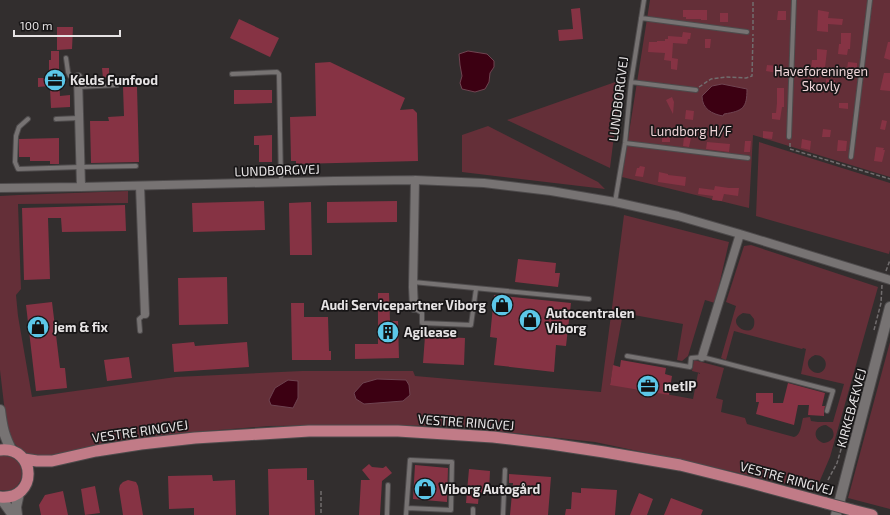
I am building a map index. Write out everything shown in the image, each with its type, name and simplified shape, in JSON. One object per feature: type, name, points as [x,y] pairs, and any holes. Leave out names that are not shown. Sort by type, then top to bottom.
[{"type":"main road","name":"VESTRE RINGVEJ","points":[[24,459],[52,461],[96,451],[141,444],[195,438],[309,431],[398,431],[493,437],[551,444],[680,465],[872,515]]},
{"type":"main road","points":[[0,450],[12,451],[16,453],[24,459],[28,468],[28,478],[25,486],[19,493],[10,497],[0,497]]},
{"type":"main road","name":"VESTRE RINGVEJ","points":[[28,478],[52,461]]},
{"type":"street","points":[[78,77],[81,187]]},
{"type":"street","points":[[414,308],[413,282],[415,180]]},
{"type":"street","name":"LUNDBORGVEJ","points":[[0,188],[415,180],[484,183],[551,191],[615,202],[678,216],[887,279]]},
{"type":"street","points":[[140,186],[145,314]]},
{"type":"street","points":[[702,357],[740,234]]},
{"type":"street","name":"KIRKEBÆKVEJ","points":[[836,515],[890,307]]},
{"type":"street","points":[[0,410],[2,426],[12,451]]},
{"type":"street","points":[[17,515],[16,508],[19,493]]},
{"type":"street","points":[[0,497],[13,515]]},
{"type":"lane","name":"LUNDBORGVEJ","points":[[615,202],[625,143],[631,82],[644,0]]},
{"type":"lane","points":[[789,137],[794,0]]},
{"type":"lane","points":[[851,157],[870,0]]},
{"type":"lane","points":[[641,18],[747,32]]},
{"type":"lane","points":[[66,58],[70,76],[78,77]]},
{"type":"lane","points":[[232,74],[276,72],[279,74],[281,182]]},
{"type":"lane","points":[[631,82],[696,90]]},
{"type":"lane","points":[[79,87],[117,85]]},
{"type":"lane","points":[[56,119],[80,118]]},
{"type":"lane","points":[[28,119],[19,127],[16,136],[15,162],[18,169],[136,166]]},
{"type":"lane","points":[[625,143],[748,158]]},
{"type":"lane","points":[[413,282],[589,299]]},
{"type":"lane","points":[[414,308],[422,313],[422,323],[471,325],[476,289]]},
{"type":"lane","points":[[140,331],[139,320],[145,314]]},
{"type":"lane","points":[[627,356],[690,367],[691,358],[702,357],[833,391],[827,410]]},
{"type":"lane","points":[[406,508],[451,510],[452,462],[410,460],[406,508],[406,515]]},
{"type":"lane","points":[[503,515],[505,470]]},
{"type":"lane","points":[[387,515],[388,485]]},
{"type":"lane","points":[[473,509],[473,515]]},
{"type":"path","points":[[696,90],[711,79],[726,77],[746,78],[752,76],[753,0]]},
{"type":"path","points":[[789,137],[790,148],[890,179]]},
{"type":"path","points":[[874,331],[881,303],[882,288],[887,279],[890,260]]},
{"type":"path","points":[[828,480],[837,463],[863,375]]},
{"type":"path","points":[[321,491],[321,515]]},
{"type":"green space","points":[[650,0],[890,0],[890,177],[753,135],[749,208],[622,177]]},
{"type":"green space","points":[[621,80],[610,168],[507,120]]},
{"type":"green space","points":[[488,126],[598,182],[605,189],[462,172],[462,135]]},
{"type":"green space","points":[[759,142],[890,183],[889,254],[756,216]]},
{"type":"green space","points":[[128,191],[128,203],[18,204],[21,289],[16,295],[18,316],[32,397],[176,377],[302,371],[413,371],[415,376],[601,392],[624,215],[729,242],[715,303],[705,300],[688,356],[682,361],[677,360],[683,324],[623,313],[610,384],[693,399],[698,373],[700,374],[700,373],[692,371],[694,360],[724,368],[716,398],[723,400],[721,412],[745,418],[747,424],[794,437],[799,432],[803,418],[810,417],[811,421],[818,422],[833,422],[844,384],[801,374],[806,349],[734,331],[726,360],[721,358],[736,306],[726,302],[744,246],[751,245],[878,287],[830,457],[818,485],[814,490],[595,442],[452,426],[270,426],[181,433],[107,442],[50,456],[37,456],[23,452],[14,443],[9,433],[0,370],[0,196]],"holes":[[[743,313],[750,314],[754,319],[754,326],[751,330],[746,331],[742,329],[736,322],[737,317]],[[815,355],[824,358],[826,365],[822,372],[818,373],[811,370],[808,366],[810,358]],[[826,425],[832,429],[834,434],[829,441],[824,443],[817,439],[816,436],[816,430]]]},
{"type":"green space","points":[[890,342],[890,509],[848,498]]},
{"type":"green space","points":[[0,456],[10,457],[17,461],[21,467],[22,474],[20,481],[16,487],[9,490],[0,490]]},
{"type":"shaded area","points":[[468,51],[487,54],[494,61],[494,67],[490,73],[489,82],[485,89],[475,92],[462,89],[460,83],[462,76],[459,54]]},
{"type":"shaded area","points":[[722,84],[747,89],[746,100],[743,108],[736,112],[724,114],[723,116],[708,110],[702,101],[702,96],[712,86]]},
{"type":"shaded area","points":[[377,379],[406,380],[409,385],[410,395],[403,401],[364,404],[356,399],[354,393],[363,383]]},
{"type":"shaded area","points":[[288,380],[298,381],[298,398],[293,408],[271,405],[269,400],[275,388]]},
{"type":"building","points":[[580,8],[583,39],[559,41],[558,30],[573,29],[571,9]]},
{"type":"building","points":[[683,10],[707,10],[707,20],[686,19],[686,17],[683,17]]},
{"type":"building","points":[[818,10],[829,12],[828,18],[843,19],[842,25],[828,24],[828,32],[817,31]]},
{"type":"building","points":[[778,11],[786,11],[786,20],[777,20]]},
{"type":"building","points":[[720,13],[728,13],[728,22],[720,22]]},
{"type":"building","points":[[239,19],[279,38],[270,57],[230,38]]},
{"type":"building","points":[[57,27],[73,27],[72,49],[57,50]]},
{"type":"building","points":[[683,32],[691,33],[687,44],[673,43],[672,58],[678,59],[677,70],[671,69],[671,61],[664,60],[665,53],[648,52],[649,42],[665,41],[665,39],[668,39],[668,36],[682,37]]},
{"type":"building","points":[[841,33],[851,33],[850,49],[848,49],[847,55],[838,54],[839,44],[841,44]]},
{"type":"building","points":[[705,39],[711,39],[710,48],[705,48]]},
{"type":"building","points":[[888,42],[890,42],[890,60],[884,58]]},
{"type":"building","points":[[817,49],[827,50],[825,68],[811,68],[812,60],[817,60]]},
{"type":"building","points":[[51,51],[59,51],[59,71],[61,71],[61,79],[59,79],[60,96],[70,95],[70,107],[51,108],[49,86],[38,87],[38,78],[49,78],[49,60],[51,60]]},
{"type":"building","points":[[330,62],[405,98],[400,110],[413,109],[417,113],[418,161],[296,164],[296,161],[291,161],[290,117],[316,116],[315,63]]},
{"type":"building","points":[[848,62],[857,63],[857,70],[847,69]]},
{"type":"building","points":[[767,65],[779,66],[778,73],[766,71]]},
{"type":"building","points":[[102,68],[109,68],[109,77],[103,78]]},
{"type":"building","points":[[884,73],[890,73],[890,91],[880,90]]},
{"type":"building","points":[[826,79],[835,80],[835,87],[826,86]]},
{"type":"building","points":[[123,87],[137,87],[139,162],[91,163],[90,121],[109,121],[108,117],[124,116]]},
{"type":"building","points":[[777,88],[784,88],[784,107],[782,107],[780,120],[772,119],[772,113],[776,113]]},
{"type":"building","points":[[234,90],[272,90],[272,103],[234,104]]},
{"type":"building","points":[[672,97],[674,102],[673,114],[666,100]]},
{"type":"building","points":[[839,103],[848,103],[848,109],[839,108]]},
{"type":"building","points":[[686,110],[694,111],[693,120],[685,119]]},
{"type":"building","points":[[882,120],[887,121],[885,130],[880,129]]},
{"type":"building","points":[[823,129],[831,130],[830,137],[822,137]]},
{"type":"building","points":[[763,131],[773,132],[772,139],[763,138]]},
{"type":"building","points":[[662,134],[670,135],[670,142],[662,142]]},
{"type":"building","points":[[272,135],[272,162],[259,162],[259,145],[254,145],[254,136]]},
{"type":"building","points":[[684,137],[691,138],[689,147],[683,146]]},
{"type":"building","points":[[59,138],[59,164],[50,164],[50,161],[30,161],[30,157],[19,157],[19,139]]},
{"type":"building","points":[[802,139],[811,141],[810,150],[801,148]]},
{"type":"building","points":[[838,140],[847,141],[846,151],[837,151]]},
{"type":"building","points":[[745,141],[751,141],[750,152],[744,152]]},
{"type":"building","points":[[707,142],[730,144],[729,152],[706,149]]},
{"type":"building","points":[[876,147],[884,148],[883,150],[885,150],[882,162],[874,161]]},
{"type":"building","points":[[640,166],[645,167],[643,177],[635,176],[637,168]]},
{"type":"building","points":[[659,172],[668,175],[686,177],[685,186],[658,182]]},
{"type":"building","points":[[715,186],[739,188],[738,196],[724,194],[722,201],[712,200],[713,196],[698,194],[699,188],[714,190]]},
{"type":"building","points":[[264,201],[265,230],[193,232],[192,203]]},
{"type":"building","points":[[397,201],[397,222],[327,223],[327,202]]},
{"type":"building","points":[[311,202],[312,255],[290,255],[289,203]]},
{"type":"building","points":[[125,205],[126,231],[62,232],[61,218],[48,218],[50,279],[24,280],[22,208]]},
{"type":"building","points":[[518,259],[556,263],[555,273],[560,273],[558,287],[515,282]]},
{"type":"building","points":[[227,277],[228,324],[179,325],[178,278]]},
{"type":"building","name":"Agilease","points":[[378,293],[389,293],[390,321],[398,321],[399,358],[355,359],[355,344],[378,344]]},
{"type":"building","name":"Autocentralen Viborg","points":[[494,295],[571,303],[566,346],[556,345],[554,372],[494,365],[497,338],[490,337]]},
{"type":"building","points":[[52,302],[60,368],[65,368],[67,388],[36,391],[26,305]]},
{"type":"building","points":[[291,303],[304,303],[304,317],[328,317],[329,351],[331,351],[331,360],[292,360]]},
{"type":"building","name":"Agilease","points":[[425,336],[465,338],[464,365],[423,363]]},
{"type":"building","points":[[194,342],[195,346],[247,342],[249,367],[174,372],[172,344]]},
{"type":"building","points":[[129,357],[132,378],[107,381],[104,360]]},
{"type":"building","points":[[621,360],[666,368],[665,374],[672,376],[669,395],[610,385],[613,365],[620,367]]},
{"type":"building","points":[[788,383],[825,393],[822,406],[825,406],[824,416],[808,415],[809,405],[798,405],[794,425],[756,414],[759,402],[756,402],[756,393],[773,393],[773,403],[783,403]]},
{"type":"building","points":[[369,464],[372,467],[383,468],[386,466],[392,473],[382,481],[380,515],[359,515],[361,480],[370,480],[362,470]]},
{"type":"building","points":[[415,465],[448,468],[447,502],[413,499]]},
{"type":"building","points":[[307,468],[307,480],[314,480],[315,515],[269,515],[268,469]]},
{"type":"building","points":[[469,469],[490,471],[489,492],[483,491],[483,494],[479,493],[478,504],[466,503]]},
{"type":"building","points":[[509,474],[551,477],[548,515],[510,515],[513,483],[509,483]]},
{"type":"building","points":[[212,475],[213,481],[235,480],[236,515],[194,515],[194,508],[169,509],[168,476]]},
{"type":"building","points":[[128,480],[136,482],[138,486],[143,515],[123,515],[119,489],[123,482]]},
{"type":"building","points":[[95,486],[100,513],[85,515],[81,489]]},
{"type":"building","points":[[581,488],[617,490],[615,515],[565,515],[566,509],[571,509],[572,492],[581,493]]},
{"type":"building","points":[[63,491],[68,515],[41,515],[39,505],[45,495]]},
{"type":"building","points":[[639,493],[653,499],[647,515],[630,515]]},
{"type":"building","points":[[671,498],[703,510],[701,515],[664,515]]},
{"type":"place","name":"Kelds Funfood","points":[[55,80]]},
{"type":"place","name":"Audi Servicepartner Viborg","points":[[502,305]]},
{"type":"place","name":"Autocentralen Viborg","points":[[530,320]]},
{"type":"place","name":"jem & fix","points":[[38,327]]},
{"type":"place","name":"Agilease","points":[[388,332]]},
{"type":"place","name":"netIP","points":[[648,386]]},
{"type":"place","name":"Viborg Autogård","points":[[425,489]]},
{"type":"park label","name":"Haveforeningen Skovly","points":[[821,78]]},
{"type":"park label","name":"Lundborg H/F","points":[[691,131]]}]
